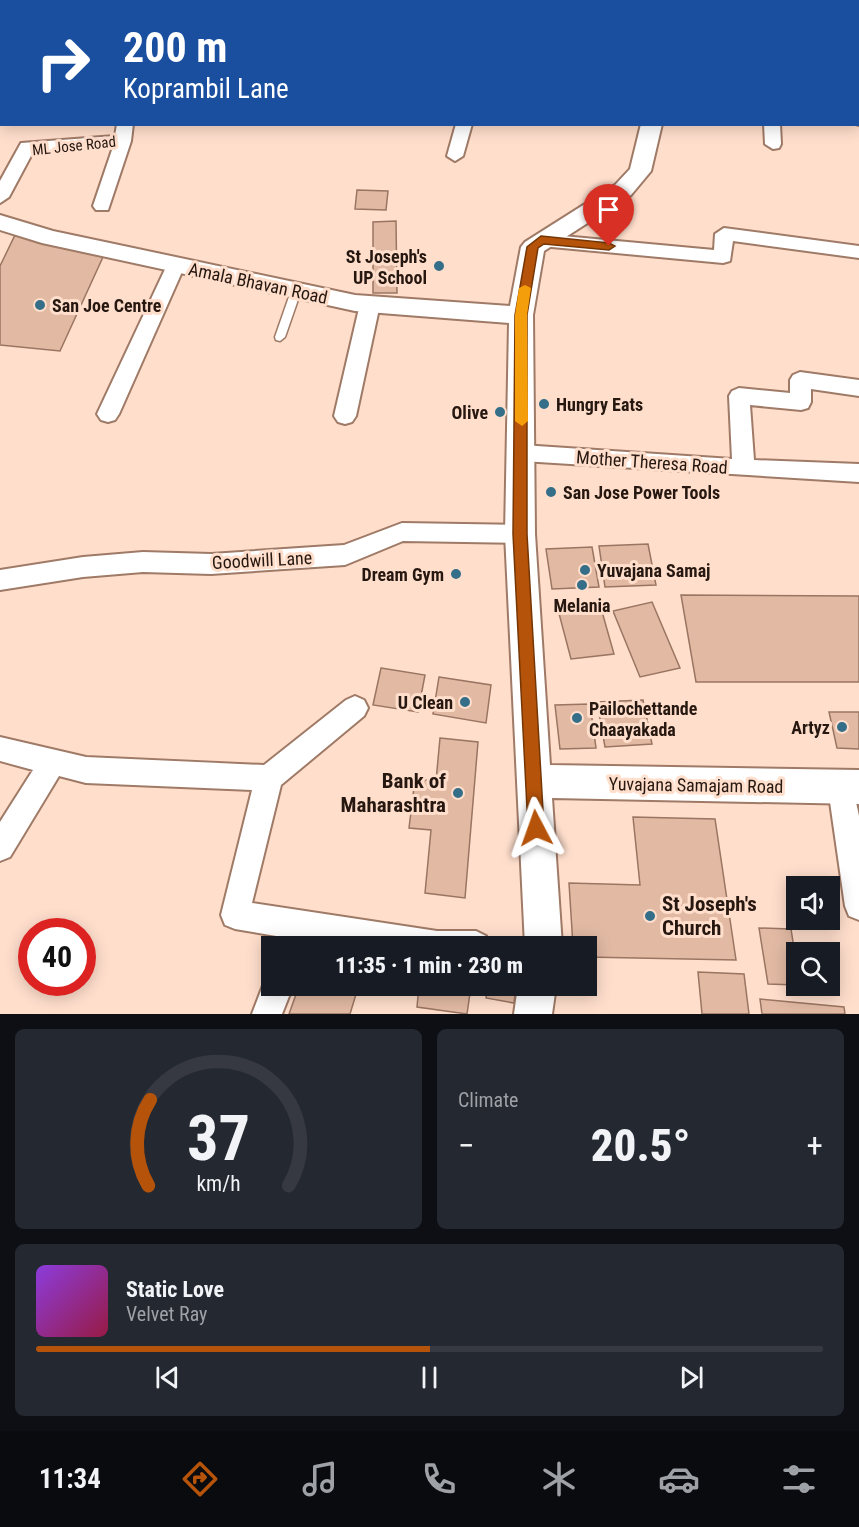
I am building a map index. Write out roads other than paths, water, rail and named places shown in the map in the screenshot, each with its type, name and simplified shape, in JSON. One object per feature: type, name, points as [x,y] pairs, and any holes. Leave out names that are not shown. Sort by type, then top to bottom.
[{"type":"street","points":[[456,156],[464,126]]},
{"type":"street","points":[[542,936],[520,534],[521,315],[533,247],[623,190],[640,171],[651,126]]},
{"type":"street","points":[[772,126],[773,144]]},
{"type":"street","points":[[102,206],[124,133]]},
{"type":"street","name":"ML Jose Road","points":[[0,197],[27,147],[124,133]]},
{"type":"street","name":"Amala Bhavan Road","points":[[0,222],[50,238],[296,291],[370,304],[521,315]]},
{"type":"street","points":[[541,240],[723,257],[724,234],[859,252]]},
{"type":"street","points":[[108,414],[176,265]]},
{"type":"street","points":[[345,416],[370,304]]},
{"type":"street","name":"Mother Theresa Road","points":[[522,453],[744,468],[739,396],[801,402],[800,380],[859,388]]},
{"type":"street","points":[[744,468],[859,473]]},
{"type":"street","name":"Goodwill Lane","points":[[0,580],[83,567],[143,562],[211,564],[345,555],[402,532],[520,534]]},
{"type":"street","points":[[297,936],[235,915],[268,778],[355,708]]},
{"type":"street","points":[[0,749],[86,770],[268,778]]},
{"type":"street","points":[[0,847],[53,762]]},
{"type":"street","name":"Yuvajana Samajam Road","points":[[533,781],[850,788]]},
{"type":"street","points":[[850,788],[859,906]]},
{"type":"street","points":[[267,1014],[274,996]]},
{"type":"street","points":[[533,1014],[536,996]]},
{"type":"lane","points":[[280,337],[296,291]]},
{"type":"place","name":"St Joseph's UP School","points":[[439,266]]},
{"type":"place","name":"San Joe Centre","points":[[40,305]]},
{"type":"place","name":"Hungry Eats","points":[[544,404]]},
{"type":"place","name":"Olive","points":[[500,412]]},
{"type":"place","name":"San Jose Power Tools","points":[[551,492]]},
{"type":"place","name":"Yuvajana Samaj","points":[[585,570]]},
{"type":"place","name":"Dream Gym","points":[[456,574]]},
{"type":"place","name":"Melania","points":[[582,585]]},
{"type":"place","name":"U Clean","points":[[465,702]]},
{"type":"place","name":"Pailochettande Chaayakada","points":[[577,718]]},
{"type":"place","name":"Artyz","points":[[842,727]]},
{"type":"place","name":"Bank of Maharashtra","points":[[458,793]]},
{"type":"place","name":"St Joseph's Church","points":[[650,916]]}]
